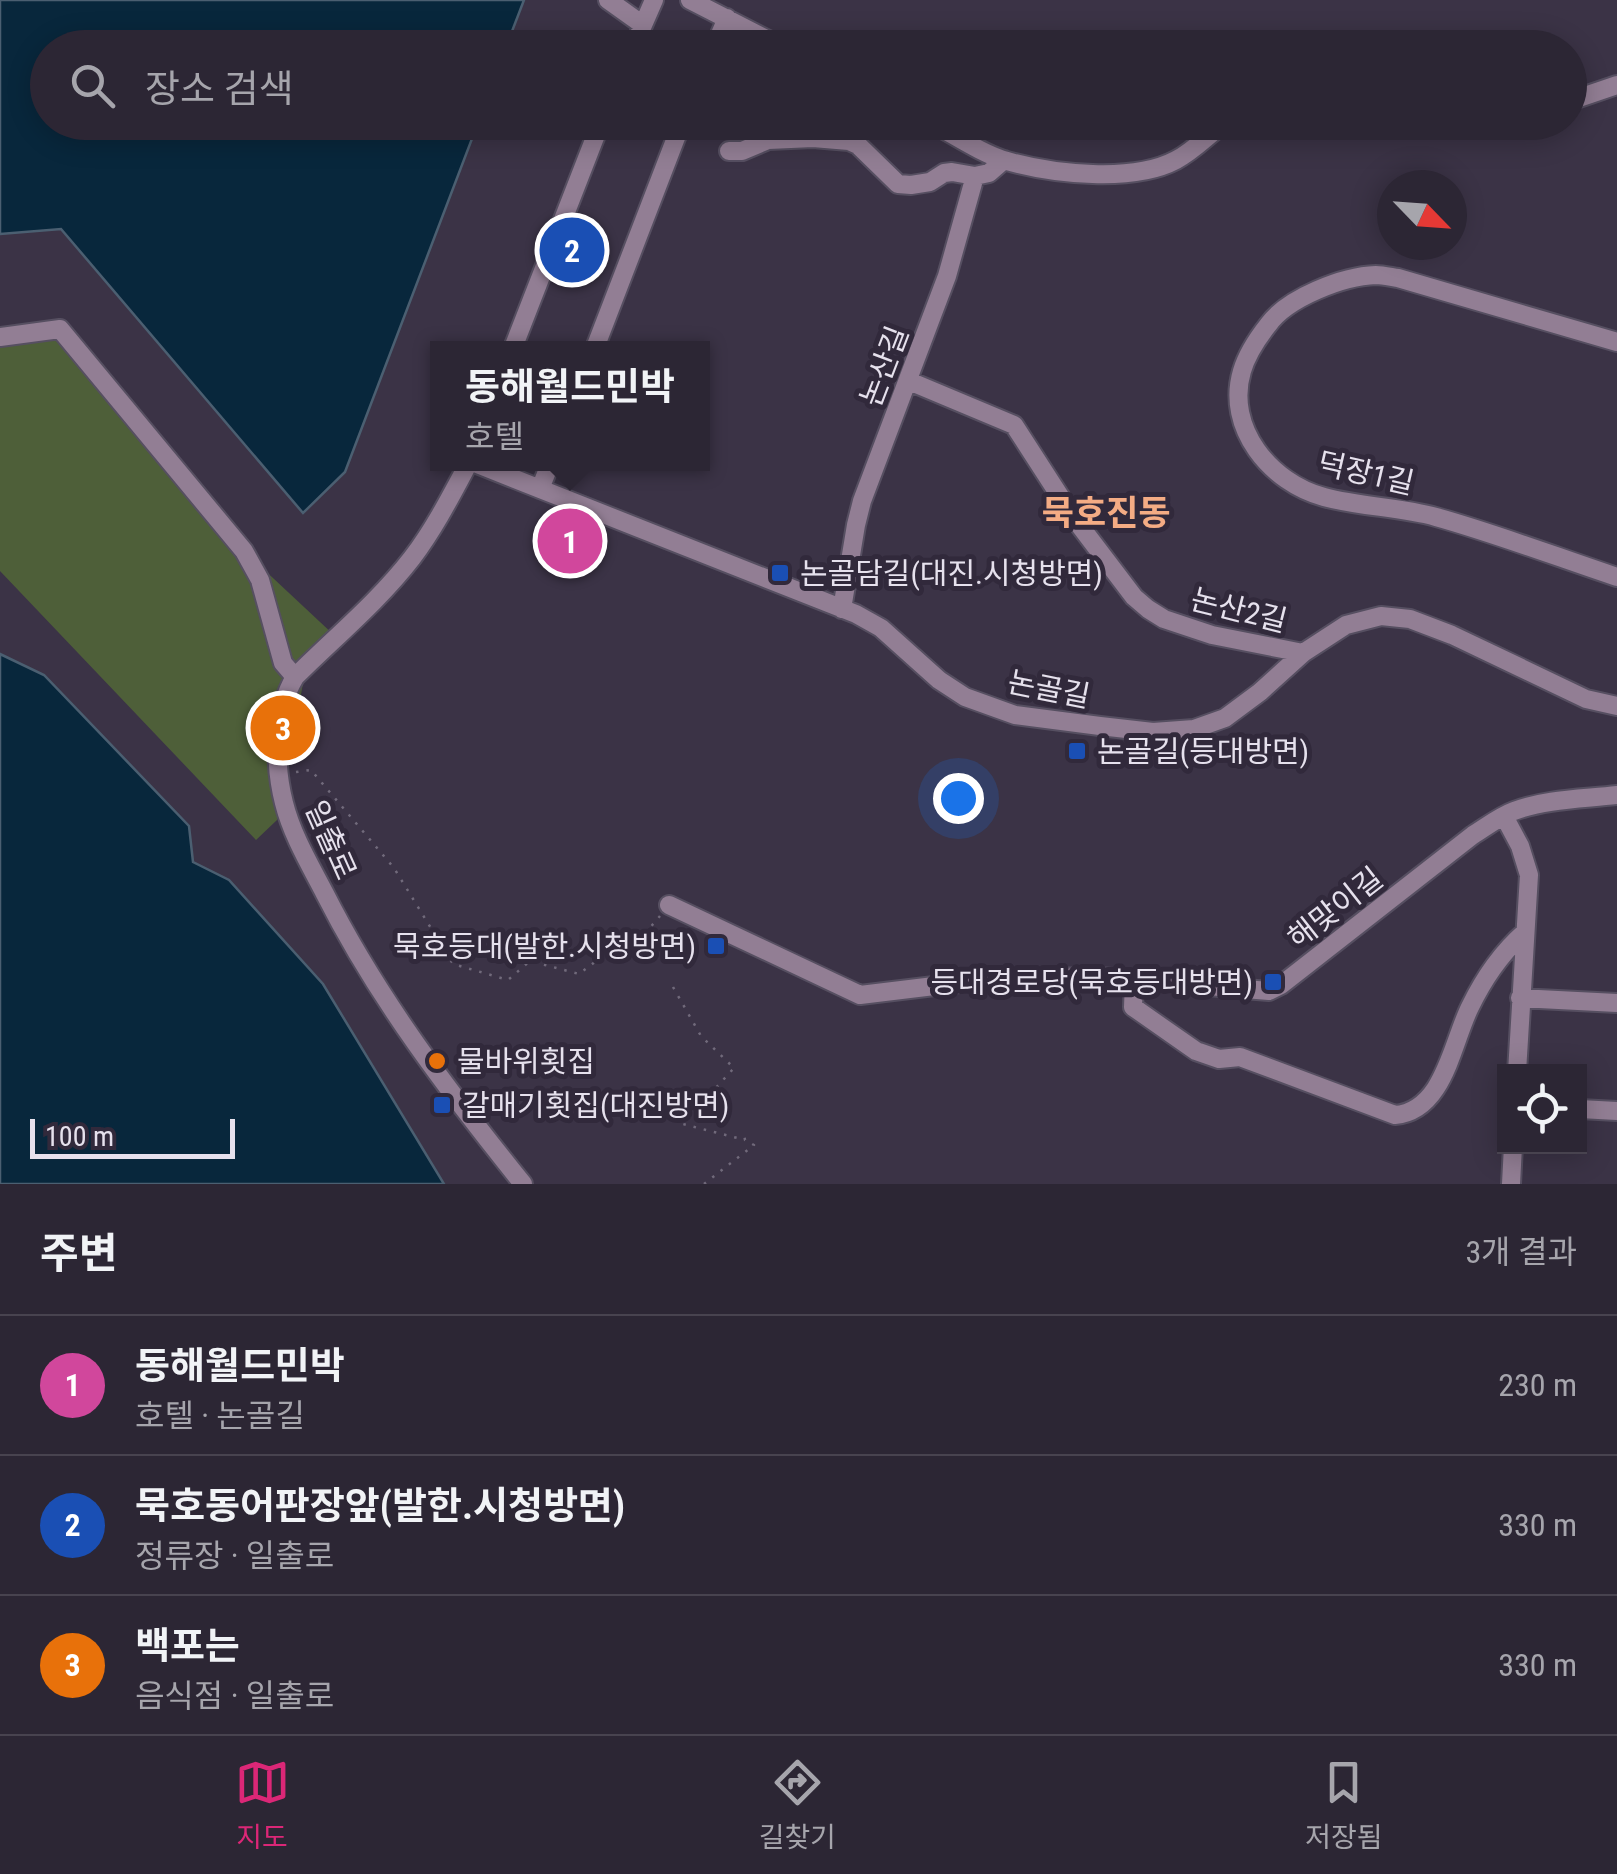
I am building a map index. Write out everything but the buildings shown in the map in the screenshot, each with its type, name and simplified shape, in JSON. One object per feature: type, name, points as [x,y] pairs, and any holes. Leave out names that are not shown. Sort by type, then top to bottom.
[{"type":"street","points":[[608,0],[643,25]]},
{"type":"street","points":[[641,30],[654,0]]},
{"type":"street","points":[[690,0],[750,30]]},
{"type":"street","points":[[722,30],[727,18]]},
{"type":"street","points":[[1587,95],[1617,84]]},
{"type":"street","points":[[517,341],[594,140]]},
{"type":"street","points":[[598,341],[675,140]]},
{"type":"street","points":[[729,152],[768,140]]},
{"type":"street","points":[[837,140],[858,144],[898,184],[930,182],[952,172],[975,176],[989,173],[1004,160]]},
{"type":"street","points":[[965,140],[1004,160],[1059,171],[1101,174],[1140,172],[1174,162],[1203,140]]},
{"type":"street","name":"논산길","points":[[842,608],[859,513],[947,276],[975,176]]},
{"type":"street","name":"덕장1길","points":[[1617,342],[1398,278],[1374,275],[1322,287],[1275,315],[1254,344],[1239,388],[1246,430],[1262,459],[1283,478],[1322,496],[1438,518],[1617,577]]},
{"type":"street","points":[[0,336],[60,330],[244,552],[260,580],[284,663],[296,677]]},
{"type":"street","name":"논산2길","points":[[909,381],[1014,425],[1074,518],[1134,597],[1148,609],[1164,619],[1212,635],[1303,653]]},
{"type":"street","name":"일출로","points":[[464,471],[412,559],[296,677],[284,699],[279,773],[284,805],[297,840],[373,979],[410,1038],[523,1184]]},
{"type":"street","name":"논골길","points":[[494,471],[842,608],[882,628],[938,680],[965,697],[1015,715],[1153,732],[1194,730],[1225,718],[1303,653],[1346,625],[1367,618],[1397,616],[1452,635],[1586,699],[1617,706]]},
{"type":"street","points":[[540,489],[547,471]]},
{"type":"street","name":"해맞이길","points":[[670,905],[860,995],[992,979],[1098,977],[1269,991],[1504,816],[1556,802],[1617,795]]},
{"type":"street","points":[[1504,816],[1529,874],[1517,1064]]},
{"type":"street","points":[[1134,981],[1133,1007],[1196,1051],[1218,1058],[1240,1056],[1395,1114],[1407,1114],[1432,1094],[1471,1004],[1491,969],[1525,932]]},
{"type":"street","points":[[1520,998],[1617,1003]]},
{"type":"street","points":[[1587,1109],[1617,1110]]},
{"type":"street","points":[[1511,1184],[1513,1154]]},
{"type":"path","points":[[279,773],[311,770],[394,868],[453,964],[508,980],[530,961],[579,974],[608,952],[635,944],[670,905]]},
{"type":"path","points":[[673,987],[701,1036],[734,1068],[684,1124],[754,1145],[704,1184]]},
{"type":"path","points":[[744,1134],[746,1140]]},
{"type":"green space","points":[[60,329],[244,551],[335,636],[306,668],[277,820],[256,840],[0,571],[0,337]]},
{"type":"water","points":[[0,0],[524,0],[513,30],[30,30],[30,140],[472,140],[345,472],[303,513],[61,229],[0,234]]},
{"type":"water","points":[[0,654],[44,675],[189,826],[193,862],[229,880],[323,984],[444,1184],[0,1184]]},
{"type":"place","name":"묵호동어판장앞(발한.시청방면)","points":[[572,250]]},
{"type":"place","name":"동해월드민박","points":[[570,541]]},
{"type":"place","name":"논골담길(대진.시청방면)","points":[[780,573]]},
{"type":"place","name":"백포는","points":[[283,728]]},
{"type":"place","name":"논골길(등대방면)","points":[[1077,751]]},
{"type":"place","name":"묵호등대(발한.시청방면)","points":[[716,946]]},
{"type":"place","name":"등대경로당(묵호등대방면)","points":[[1273,982]]},
{"type":"place","name":"물바위횟집","points":[[437,1061]]},
{"type":"place","name":"갈매기횟집(대진방면)","points":[[442,1105]]},
{"type":"district","name":"묵호진동","points":[[1106,513]]}]
